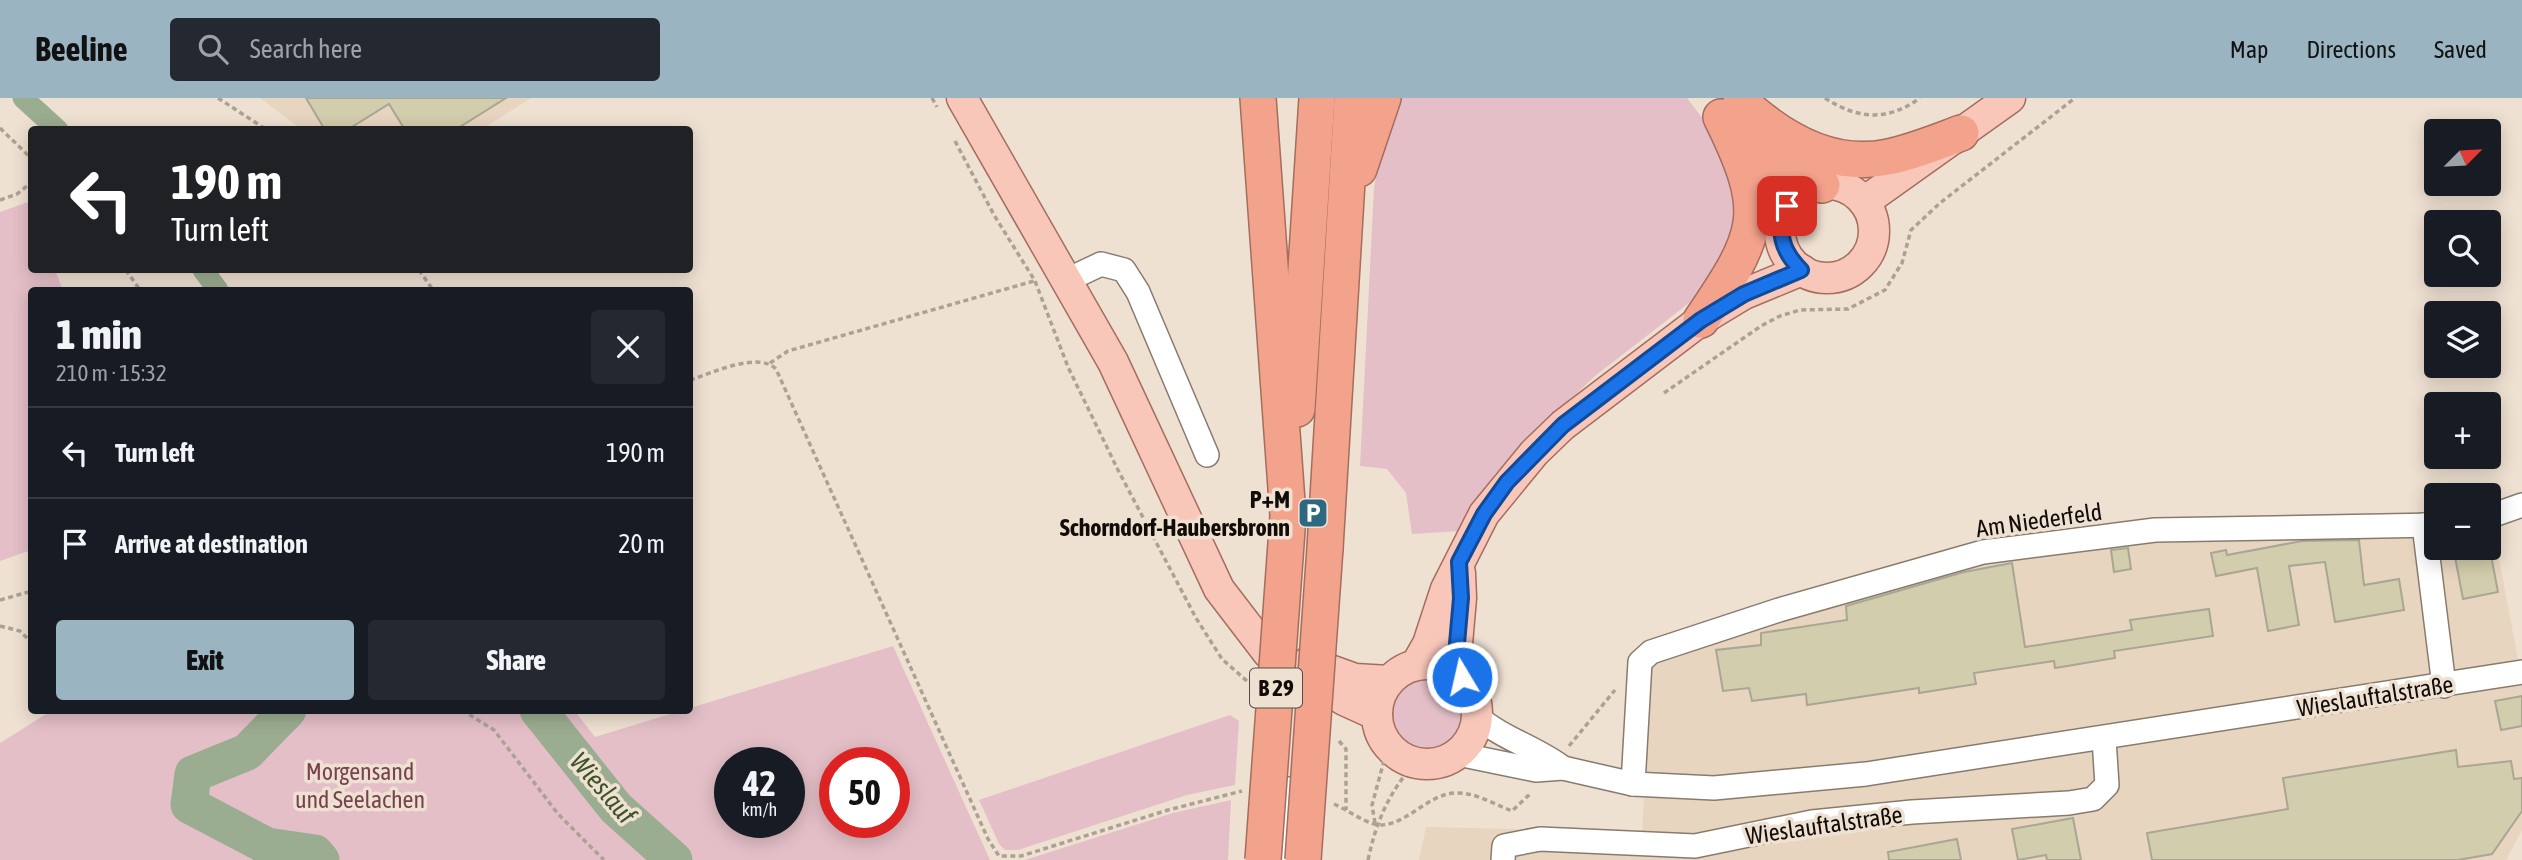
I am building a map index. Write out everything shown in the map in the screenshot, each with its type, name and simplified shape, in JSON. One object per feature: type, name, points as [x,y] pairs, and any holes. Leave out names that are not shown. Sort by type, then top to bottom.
[{"type":"highway","points":[[1258,98],[1288,312]]},
{"type":"highway","points":[[1288,312],[1317,98]]},
{"type":"highway","name":"B 29","points":[[1303,860],[1348,195],[1352,98]]},
{"type":"highway","points":[[1348,195],[1366,155],[1383,98]]},
{"type":"highway","points":[[1727,104],[1762,121],[1809,150],[1835,158],[1861,160],[1888,157],[1961,133]]},
{"type":"highway","points":[[1727,104],[1822,185]]},
{"type":"highway","points":[[1727,104],[1769,170],[1787,206]]},
{"type":"highway","points":[[1701,320],[1738,265],[1750,237],[1753,205],[1727,104]]},
{"type":"highway","name":"B 29","points":[[1263,860],[1289,516],[1288,312]]},
{"type":"main road","points":[[962,98],[1137,409],[1219,589],[1268,653],[1344,700],[1377,715]]},
{"type":"main road","points":[[1864,202],[2010,98]]},
{"type":"main road","points":[[1822,185],[1845,188],[1864,202],[1871,215],[1874,230],[1872,244],[1857,268],[1829,278],[1815,276],[1801,270],[1788,257],[1781,240],[1787,206],[1808,188],[1822,185]]},
{"type":"main road","points":[[1744,294],[1781,240]]},
{"type":"main road","points":[[1416,665],[1428,644],[1446,589],[1484,514],[1534,453],[1563,425],[1701,320],[1744,294],[1801,270]]},
{"type":"main road","points":[[1459,562],[1461,598],[1456,655],[1462,677]]},
{"type":"main road","points":[[1251,628],[1314,666],[1355,679],[1389,681]]},
{"type":"main road","points":[[1415,763],[1401,757],[1388,746],[1381,734],[1377,715],[1381,695],[1389,681],[1416,665],[1434,664],[1452,670],[1471,688],[1477,716],[1469,742],[1458,754]]},
{"type":"main road","name":"Wieslauftalstraße","points":[[1415,763],[1444,761],[1458,754]]},
{"type":"street","points":[[1065,281],[1101,264],[1124,270],[1138,292],[1207,455]]},
{"type":"street","points":[[2501,512],[2522,505]]},
{"type":"street","name":"Am Niederfeld","points":[[1640,662],[1651,652],[1779,610],[1983,552],[2155,530],[2424,525]]},
{"type":"street","name":"Am Niederfeld","points":[[2433,560],[2444,686]]},
{"type":"street","points":[[1633,783],[1640,662]]},
{"type":"street","name":"Wieslauftalstraße","points":[[1458,754],[1536,771],[1563,768],[1633,783],[1714,788],[1866,774],[2520,673]]},
{"type":"street","name":"Wieslauftalstraße","points":[[1477,716],[1491,729],[1544,754],[1563,768]]},
{"type":"street","name":"Wieslauftalstraße","points":[[1503,860],[1504,846],[1540,839],[1695,846],[1812,822],[2093,799],[2107,785],[2104,739]]},
{"type":"street","points":[[1283,860],[1288,789]]},
{"type":"path","points":[[218,98],[261,126]]},
{"type":"path","points":[[1825,98],[1848,113],[1878,116],[1906,108],[1920,98]]},
{"type":"path","points":[[1664,393],[1761,326],[1780,316],[1800,310],[1848,309],[1885,290],[1902,263],[1912,230],[1940,203],[2075,98]]},
{"type":"path","points":[[0,128],[28,155]]},
{"type":"path","points":[[0,200],[17,194],[28,185]]},
{"type":"path","points":[[770,363],[788,351],[1035,281]]},
{"type":"path","points":[[693,379],[756,360],[770,363],[776,369],[988,839],[999,856],[1021,856],[1168,810],[1244,791]]},
{"type":"path","points":[[0,600],[28,592]]},
{"type":"path","points":[[0,626],[20,631],[28,639]]},
{"type":"path","points":[[1569,746],[1640,662]]},
{"type":"path","points":[[468,714],[494,730],[558,814],[604,860]]},
{"type":"path","points":[[1376,825],[1372,805],[1388,746]]},
{"type":"path","points":[[1368,860],[1376,825],[1403,776],[1415,763]]},
{"type":"path","points":[[1288,789],[1325,799],[1376,825],[1401,820],[1434,798],[1454,793],[1475,796],[1512,811],[1531,793]]},
{"type":"shaded area","points":[[260,98],[531,98],[487,126],[297,126]]},
{"type":"shaded area","points":[[2424,533],[2424,560],[2499,560],[2518,659],[2522,659],[2522,830],[2506,860],[1419,860],[1426,827],[1642,832],[1651,663],[1884,581],[2138,538]]},
{"type":"green space","points":[[1396,98],[1687,98],[1719,140],[1746,209],[1711,286],[1595,376],[1538,430],[1495,474],[1460,531],[1412,534],[1406,493],[1387,469],[1360,466],[1374,188],[1379,156]]},
{"type":"green space","points":[[28,202],[28,273],[56,273],[62,287],[28,287],[28,551],[0,561],[0,212]]},
{"type":"green space","name":"Morgensand und Seelachen","points":[[893,646],[990,860],[0,860],[0,743],[46,714],[577,714],[595,737],[670,714],[693,714],[693,707]]},
{"type":"green space","points":[[1428,677],[1443,680],[1455,688],[1463,700],[1466,715],[1463,730],[1455,742],[1443,750],[1428,753],[1413,750],[1401,742],[1393,730],[1390,715],[1393,700],[1401,688],[1413,680]]},
{"type":"green space","points":[[1230,715],[1239,721],[1235,785],[1187,795],[1018,850],[1005,850],[999,844],[979,800]]},
{"type":"green space","points":[[1231,800],[1228,860],[1025,860],[1173,813]]},
{"type":"building","points":[[306,98],[506,98],[461,126],[403,126],[389,104],[353,126],[323,126]]},
{"type":"building","points":[[2359,540],[2364,585],[2399,579],[2404,610],[2335,622],[2325,562],[2289,566],[2299,625],[2268,631],[2257,568],[2216,576],[2211,553],[2226,550],[2227,555],[2302,541]]},
{"type":"building","points":[[2128,548],[2131,569],[2114,572],[2111,550]]},
{"type":"building","points":[[2456,560],[2492,560],[2498,592],[2463,599]]},
{"type":"building","points":[[2012,563],[2025,647],[2132,630],[2130,620],[2209,609],[2213,636],[2114,651],[2115,658],[2055,668],[2054,661],[1974,673],[1976,684],[1919,693],[1919,688],[1807,705],[1806,694],[1752,701],[1749,688],[1723,691],[1716,650],[1761,645],[1761,633],[1847,620],[1846,606],[1964,572]]},
{"type":"building","points":[[2522,696],[2522,726],[2501,730],[2495,701]]},
{"type":"building","points":[[2456,750],[2458,767],[2511,761],[2514,779],[2522,778],[2522,811],[2492,854],[2458,860],[2152,860],[2147,833],[2288,809],[2283,778]]},
{"type":"building","points":[[2073,818],[2081,860],[2047,860],[2046,855],[2018,860],[2012,829]]},
{"type":"building","points":[[1957,839],[1961,860],[1889,860],[1888,852]]},
{"type":"waterway","name":"Wieslauf","points":[[23,98],[54,126]]},
{"type":"waterway","name":"Wieslauf","points":[[205,273],[216,287]]},
{"type":"waterway","name":"Wieslauf","points":[[284,714],[247,752],[193,774],[189,805],[267,846],[315,853],[321,860]]},
{"type":"waterway","name":"Wieslauf","points":[[541,714],[616,808],[674,860]]},
{"type":"place","name":"P+M Schorndorf-Haubersbronn","points":[[1313,513]]},
{"type":"route","points":[[1462,677],[1456,655],[1461,598],[1459,562],[1484,514],[1507,482],[1563,425],[1701,320],[1744,294],[1801,270],[1788,257],[1781,240],[1787,206]]}]
